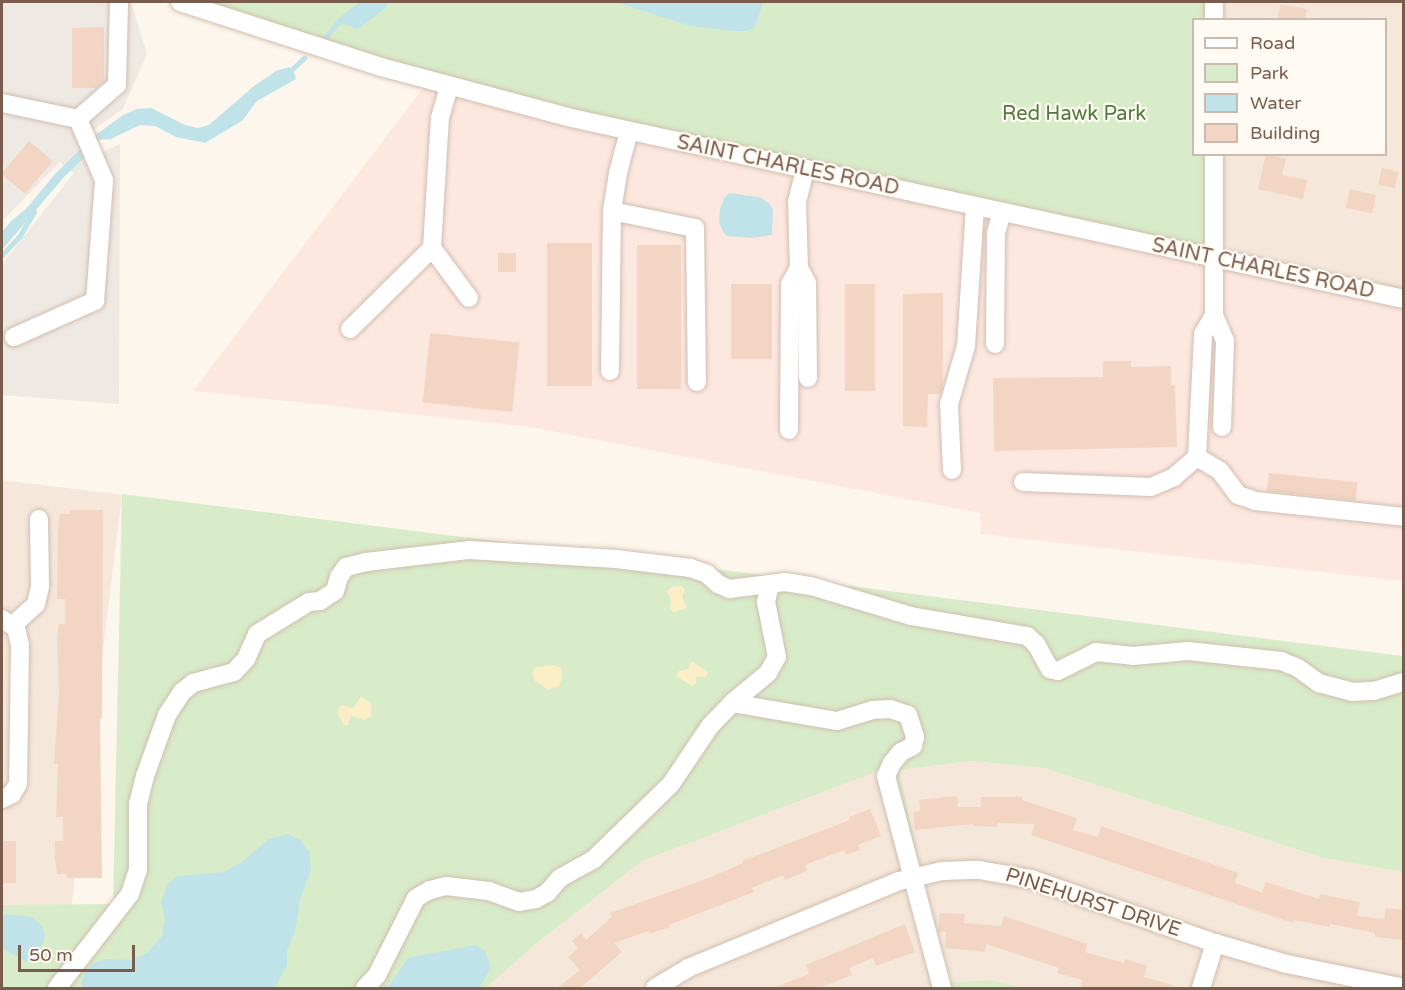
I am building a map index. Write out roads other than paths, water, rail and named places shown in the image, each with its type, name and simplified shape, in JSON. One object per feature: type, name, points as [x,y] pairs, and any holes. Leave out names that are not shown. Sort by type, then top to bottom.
[{"type":"street","points":[[78,119],[117,85],[119,2]]},
{"type":"street","name":"SAINT CHARLES ROAD","points":[[180,2],[449,87],[630,131],[1404,299]]},
{"type":"street","points":[[1214,2],[1214,18]]},
{"type":"street","points":[[449,87],[440,118],[432,248],[469,298]]},
{"type":"street","points":[[2,103],[78,119]]},
{"type":"street","points":[[14,337],[95,301],[104,180],[78,119]]},
{"type":"street","points":[[610,371],[612,211],[618,173],[630,131]]},
{"type":"street","points":[[1214,156],[1214,315],[1225,341],[1222,427]]},
{"type":"street","points":[[806,169],[797,202],[799,268],[807,283],[808,378]]},
{"type":"street","points":[[952,470],[949,404],[966,346],[975,206]]},
{"type":"street","points":[[612,211],[695,228],[697,382]]},
{"type":"street","points":[[995,344],[996,233],[1002,212]]},
{"type":"street","points":[[350,329],[432,248]]},
{"type":"street","points":[[789,430],[790,284],[799,268]]},
{"type":"street","points":[[1023,482],[1151,487],[1174,477],[1197,457],[1203,334],[1214,315]]},
{"type":"street","points":[[1197,457],[1220,471],[1238,495],[1255,501],[1404,517]]},
{"type":"street","points":[[2,799],[12,794],[18,784],[20,640],[8,622],[36,604],[39,586],[39,519]]},
{"type":"street","points":[[57,988],[130,894],[138,870],[138,804],[145,776],[167,715],[182,692],[193,683],[234,672],[246,659],[257,634],[299,608],[320,601],[335,591],[339,577],[346,567],[366,562],[470,550],[616,560],[690,568],[707,574],[729,589],[785,582],[811,585],[911,616],[1027,636],[1036,644],[1050,669],[1058,671],[1096,652],[1133,656],[1188,651],[1281,661],[1298,668],[1319,682],[1352,692],[1374,691],[1404,682]]},
{"type":"street","points":[[365,988],[377,975],[416,897],[446,886],[489,891],[519,902],[536,899],[547,893],[561,878],[594,859],[670,784],[710,726],[732,703],[768,673],[777,657],[766,602],[770,584]]},
{"type":"street","points":[[732,703],[837,721],[872,710],[890,709],[908,715],[915,737],[913,746],[901,752],[892,763],[886,776],[942,988]]},
{"type":"street","name":"PINEHURST DRIVE","points":[[655,988],[688,968],[913,878],[942,871],[979,870],[1031,879],[1215,943],[1287,964],[1404,988]]},
{"type":"street","points":[[1201,988],[1215,943]]},
{"type":"water","points":[[360,2],[387,2],[387,7],[358,29],[335,21]]},
{"type":"water","points":[[616,2],[763,2],[755,27],[747,31],[734,31],[690,26]]},
{"type":"water","points":[[289,67],[296,79],[257,101],[243,120],[205,143],[176,137],[155,126],[140,125],[111,139],[97,140],[97,145],[64,177],[2,250],[2,232],[11,221],[26,209],[55,174],[93,137],[123,115],[137,109],[151,108],[185,125],[198,128],[209,125],[254,86],[276,71]]},
{"type":"water","points":[[729,193],[759,197],[769,203],[773,209],[772,235],[752,238],[727,236],[719,222],[720,209],[724,198]]},
{"type":"water","points":[[288,834],[300,840],[309,852],[311,871],[300,899],[296,927],[287,951],[287,965],[275,988],[83,988],[81,983],[86,971],[94,963],[105,959],[132,960],[147,953],[162,936],[165,918],[161,901],[168,884],[178,876],[224,872],[242,862],[269,839]]},
{"type":"water","points":[[6,914],[32,917],[42,926],[45,936],[37,958],[27,962],[2,948],[2,917]]},
{"type":"water","points":[[475,945],[485,951],[491,968],[479,988],[387,988],[408,958]]},
{"type":"waterway","points":[[323,41],[337,23],[345,20]]},
{"type":"waterway","points":[[288,73],[304,58]]},
{"type":"waterway","points":[[2,255],[19,237],[34,212]]},
{"type":"park label","name":"Red Hawk Park","points":[[1074,114]]}]
